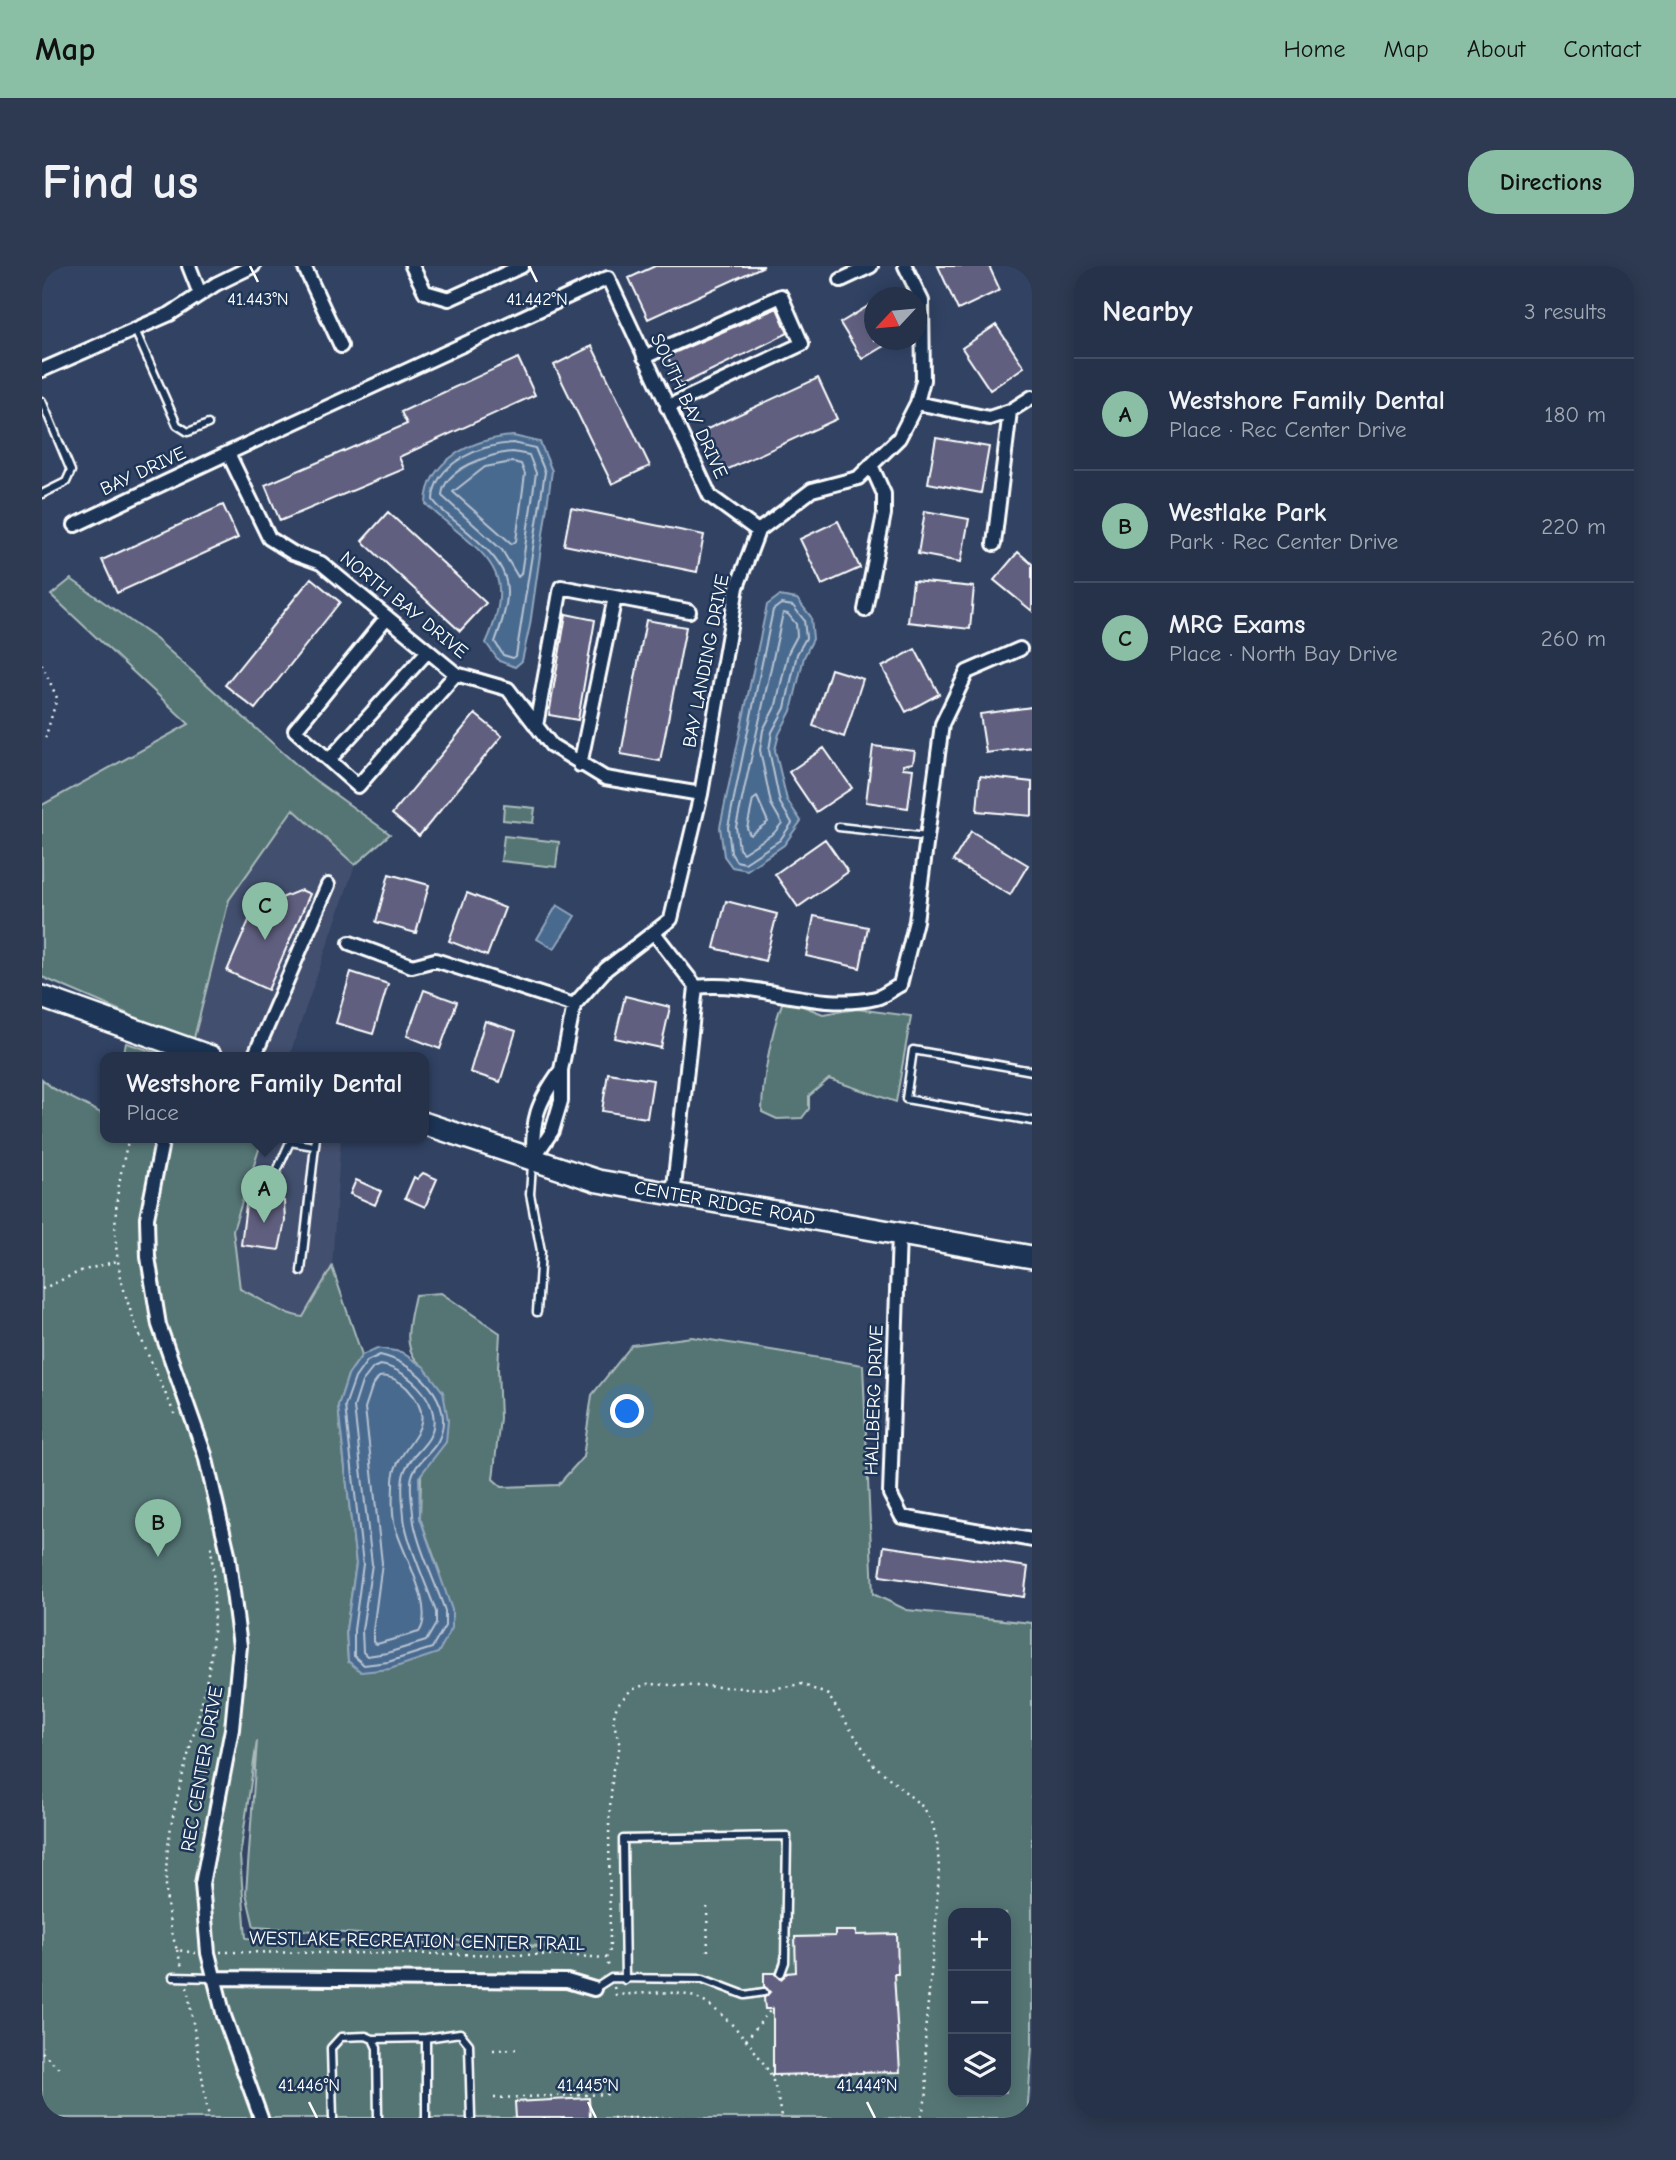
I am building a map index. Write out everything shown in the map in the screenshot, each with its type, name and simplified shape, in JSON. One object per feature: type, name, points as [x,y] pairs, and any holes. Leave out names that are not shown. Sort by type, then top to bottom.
[{"type":"main road","points":[[42,997],[190,1052]]},
{"type":"main road","name":"CENTER RIDGE ROAD","points":[[429,1125],[598,1181],[1032,1257]]},
{"type":"street","points":[[189,266],[200,294]]},
{"type":"street","points":[[42,370],[170,314],[200,294],[253,266]]},
{"type":"street","points":[[304,266],[341,346]]},
{"type":"street","points":[[412,266],[425,292],[449,299],[522,266]]},
{"type":"street","points":[[841,281],[871,266]]},
{"type":"street","points":[[758,531],[812,491],[858,478],[899,438],[917,403],[923,380],[922,301],[905,266]]},
{"type":"street","name":"SOUTH BAY DRIVE","points":[[228,453],[608,278],[710,496],[758,531]]},
{"type":"street","points":[[644,357],[781,296],[802,344],[667,407]]},
{"type":"street","points":[[917,403],[989,418],[1010,411],[1032,397]]},
{"type":"street","points":[[994,544],[1010,411]]},
{"type":"street","name":"BAY DRIVE","points":[[75,524],[228,453]]},
{"type":"street","name":"NORTH BAY DRIVE","points":[[228,453],[269,538],[293,553],[321,563],[456,674],[508,689],[551,745],[605,778],[701,794]]},
{"type":"street","points":[[865,610],[884,514],[884,494],[871,465]]},
{"type":"street","name":"BAY LANDING DRIVE","points":[[574,1005],[606,969],[671,919],[701,794],[737,587],[758,531]]},
{"type":"street","points":[[536,726],[561,587],[689,611]]},
{"type":"street","points":[[580,765],[615,597]]},
{"type":"street","points":[[387,617],[295,730],[358,786],[456,674]]},
{"type":"street","points":[[696,987],[724,984],[833,1000],[877,998],[900,985],[916,921],[942,724],[967,672],[1020,649]]},
{"type":"street","points":[[329,760],[428,651]]},
{"type":"street","points":[[256,1052],[328,885]]},
{"type":"street","points":[[655,933],[696,987],[673,1196]]},
{"type":"street","points":[[351,943],[412,965],[435,960],[574,1005],[561,1070],[561,1101],[552,1131],[533,1159]]},
{"type":"street","points":[[533,1159],[532,1129],[540,1100],[561,1070]]},
{"type":"street","name":"REC CENTER DRIVE","points":[[162,1143],[147,1218],[148,1257],[159,1325],[205,1455],[229,1553],[240,1646],[232,1728],[202,1884],[213,1978],[261,2118]]},
{"type":"street","name":"HALLBERG DRIVE","points":[[899,1234],[890,1494],[902,1517],[1032,1540]]},
{"type":"street","points":[[213,1978],[567,1981],[594,1989]]},
{"type":"lane","points":[[135,330],[177,425],[188,432],[208,424]]},
{"type":"lane","points":[[42,401],[71,471],[66,482],[42,494]]},
{"type":"lane","points":[[839,827],[927,837]]},
{"type":"lane","points":[[1032,1071],[913,1050],[906,1099],[1032,1121]]},
{"type":"lane","points":[[272,1182],[290,1143]]},
{"type":"lane","points":[[296,1143],[314,1146]]},
{"type":"lane","points":[[301,1271],[315,1143]]},
{"type":"lane","points":[[533,1159],[530,1194],[541,1251],[537,1312]]},
{"type":"lane","points":[[625,1980],[623,1839],[787,1836],[785,1962],[781,1973]]},
{"type":"lane","points":[[173,1976],[213,1978]]},
{"type":"lane","points":[[594,1989],[611,1978],[703,1979],[745,1995],[764,1992]]},
{"type":"lane","points":[[333,2118],[331,2048],[341,2037],[426,2038],[460,2034],[469,2044],[471,2118]]},
{"type":"lane","points":[[426,2038],[426,2118]]},
{"type":"lane","points":[[373,2039],[377,2048],[378,2118]]},
{"type":"path","points":[[42,664],[57,698],[45,739]]},
{"type":"path","points":[[128,1143],[117,1200],[118,1261],[139,1332],[179,1426]]},
{"type":"path","points":[[42,1289],[81,1271],[118,1261]]},
{"type":"path","points":[[181,1964],[168,1915],[167,1854],[174,1802],[212,1654],[214,1590],[211,1544]]},
{"type":"path","points":[[707,1907],[708,1956]]},
{"type":"path","points":[[177,1950],[199,1953]]},
{"type":"path","name":"WESTLAKE RECREATION CENTER TRAIL","points":[[216,1952],[606,1958],[609,1968]]},
{"type":"path","points":[[401,1962],[402,1954]]},
{"type":"path","points":[[614,1988],[616,1995],[674,1993],[695,1997],[747,2040],[771,2076],[781,2118]]},
{"type":"path","points":[[188,1990],[209,2118]]},
{"type":"path","points":[[747,2040],[773,2007]]},
{"type":"path","points":[[493,2050],[517,2049]]},
{"type":"path","points":[[42,2052],[61,2070]]},
{"type":"path","points":[[771,2076],[895,2071]]},
{"type":"path","points":[[494,2098],[612,2094]]},
{"type":"path","points":[[613,2118],[690,2118]]},
{"type":"shaded area","points":[[294,809],[355,865],[291,1052],[221,1052],[193,1042],[229,900]]},
{"type":"shaded area","points":[[261,1143],[341,1143],[332,1267],[303,1317],[288,1315],[264,1299],[240,1290],[233,1230]]},
{"type":"green space","points":[[71,579],[156,639],[308,775],[390,834],[355,865],[293,809],[229,900],[193,1042],[42,977],[42,805],[189,724],[51,595]]},
{"type":"green space","points":[[504,805],[535,808],[533,823],[503,820]]},
{"type":"green space","points":[[504,836],[559,842],[556,867],[501,861]]},
{"type":"green space","points":[[784,999],[823,1014],[857,1009],[911,1016],[896,1102],[829,1079],[809,1096],[809,1109],[802,1118],[777,1119],[762,1112],[768,1054]]},
{"type":"green space","points":[[127,1043],[154,1052],[124,1052]]},
{"type":"green space","points":[[42,1079],[52,1088],[100,1112],[100,1143],[261,1143],[233,1230],[240,1289],[278,1309],[303,1317],[332,1267],[362,1355],[348,1375],[338,1406],[356,1564],[346,1630],[348,1661],[440,1573],[420,1518],[424,1367],[411,1352],[408,1334],[415,1295],[441,1293],[500,1333],[500,1418],[493,1479],[502,1487],[558,1485],[583,1457],[592,1395],[632,1345],[692,1337],[863,1365],[873,1594],[907,1610],[1032,1623],[1032,2047],[1027,2118],[42,2118]],"holes":[[[257,1741],[246,1893],[254,1927],[570,1948],[246,1938],[240,1856]]]},
{"type":"water","points":[[513,436],[540,442],[552,471],[530,625],[522,661],[515,667],[499,661],[486,643],[496,616],[499,594],[497,577],[489,562],[477,548],[426,504],[428,488],[435,475],[455,454],[483,442]]},
{"type":"water","points":[[779,596],[797,599],[811,617],[813,639],[804,657],[791,711],[779,734],[775,750],[787,800],[801,821],[784,845],[747,870],[732,867],[724,856],[720,827],[767,605]]},
{"type":"water","points":[[557,905],[575,916],[554,949],[537,939]]},
{"type":"water","points":[[377,1348],[401,1352],[424,1367],[443,1392],[448,1420],[446,1442],[419,1477],[420,1518],[452,1610],[452,1628],[438,1653],[390,1669],[361,1672],[348,1661],[346,1630],[356,1564],[338,1406],[348,1375],[362,1355]]},
{"type":"building","points":[[655,266],[764,266],[648,319],[629,278]]},
{"type":"building","points":[[938,266],[989,266],[1000,290],[958,310]]},
{"type":"building","points":[[777,308],[788,333],[681,385],[667,356]]},
{"type":"building","points":[[864,309],[864,350],[877,350],[862,359],[840,323]]},
{"type":"building","points":[[996,325],[1024,367],[990,390],[962,348]]},
{"type":"building","points":[[592,346],[650,466],[612,484],[554,365]]},
{"type":"building","points":[[518,358],[535,395],[399,457],[404,469],[280,521],[265,485],[407,424],[401,412]]},
{"type":"building","points":[[818,378],[837,419],[722,472],[703,431]]},
{"type":"building","points":[[936,438],[989,447],[981,493],[928,483]]},
{"type":"building","points":[[223,505],[238,538],[117,593],[102,560]]},
{"type":"building","points":[[571,508],[704,535],[697,572],[564,545]]},
{"type":"building","points":[[925,511],[969,519],[961,562],[918,554]]},
{"type":"building","points":[[388,512],[486,603],[460,631],[362,541]]},
{"type":"building","points":[[838,521],[860,568],[822,585],[800,539]]},
{"type":"building","points":[[1018,552],[1032,564],[1032,611],[994,580]]},
{"type":"building","points":[[311,578],[340,602],[255,709],[225,685]]},
{"type":"building","points":[[913,581],[974,587],[970,629],[908,622]]},
{"type":"building","points":[[566,614],[595,620],[578,720],[549,715]]},
{"type":"building","points":[[646,620],[686,627],[660,761],[621,754]]},
{"type":"building","points":[[915,649],[939,694],[906,712],[882,667]]},
{"type":"building","points":[[831,669],[863,679],[844,737],[813,726]]},
{"type":"building","points":[[1032,707],[1032,747],[986,753],[980,714]]},
{"type":"building","points":[[475,714],[502,736],[419,836],[392,814]]},
{"type":"building","points":[[873,746],[915,751],[913,763],[903,765],[903,768],[913,769],[908,808],[866,802]]},
{"type":"building","points":[[824,748],[852,788],[816,812],[789,772]]},
{"type":"building","points":[[980,776],[1032,782],[1032,816],[977,811]]},
{"type":"building","points":[[971,831],[1028,865],[1010,895],[953,861]]},
{"type":"building","points":[[825,839],[848,872],[798,907],[775,874]]},
{"type":"building","points":[[389,874],[429,885],[416,933],[376,922]]},
{"type":"building","points":[[301,890],[310,894],[268,990],[227,971],[254,909]]},
{"type":"building","points":[[467,893],[505,908],[487,956],[449,941]]},
{"type":"building","points":[[726,901],[777,914],[765,961],[714,948]]},
{"type":"building","points":[[814,916],[868,927],[860,968],[806,956]]},
{"type":"building","points":[[351,972],[388,984],[373,1034],[336,1023]]},
{"type":"building","points":[[424,990],[457,1002],[440,1049],[407,1036]]},
{"type":"building","points":[[625,996],[670,1007],[661,1048],[615,1038]]},
{"type":"building","points":[[485,1021],[516,1031],[500,1082],[470,1072]]},
{"type":"building","points":[[608,1073],[653,1080],[647,1118],[602,1111]]},
{"type":"building","points":[[423,1173],[437,1179],[425,1207],[405,1198],[414,1177],[417,1179]]},
{"type":"building","points":[[356,1180],[381,1191],[375,1205],[350,1194]]},
{"type":"building","points":[[247,1197],[284,1201],[285,1221],[279,1250],[241,1245]]},
{"type":"building","points":[[884,1546],[1028,1567],[1024,1597],[880,1576]]},
{"type":"building","points":[[835,1931],[856,1931],[856,1935],[897,1934],[898,1974],[894,1974],[900,2072],[773,2075],[773,2009],[765,2009],[764,1998],[770,1992],[764,1986],[764,1973],[775,1973],[781,1979],[787,1973],[796,1972],[795,1937],[835,1936]]},
{"type":"building","points":[[589,2098],[590,2118],[516,2118],[515,2102]]},
{"type":"place","name":"MRG Exams","points":[[265,940]]},
{"type":"place","name":"Westshore Family Dental","points":[[264,1223]]},
{"type":"place","name":"Westlake Park","points":[[158,1557]]}]
